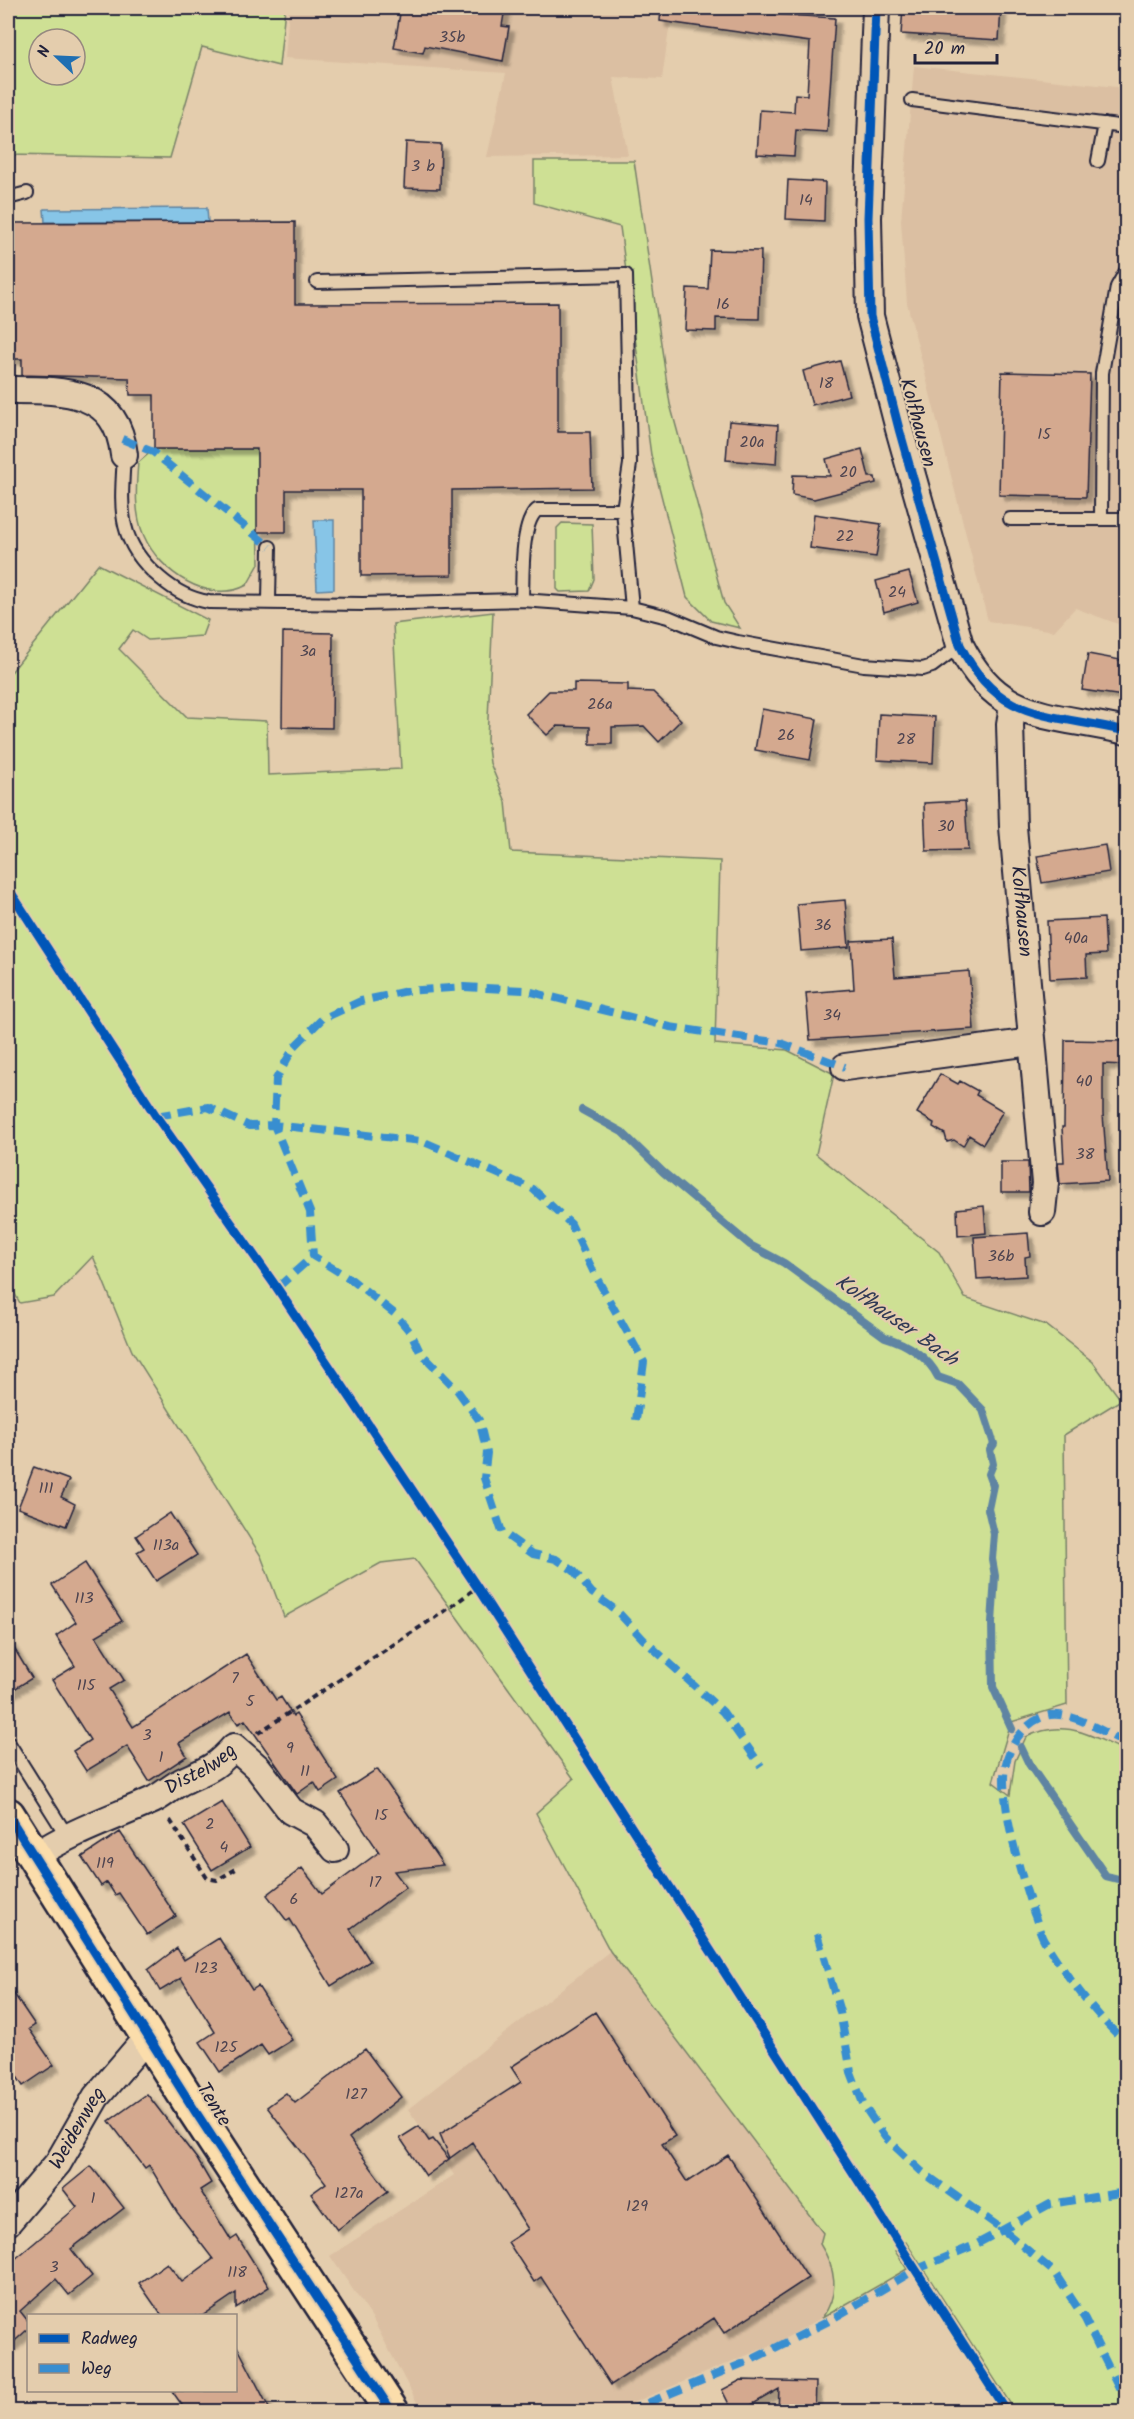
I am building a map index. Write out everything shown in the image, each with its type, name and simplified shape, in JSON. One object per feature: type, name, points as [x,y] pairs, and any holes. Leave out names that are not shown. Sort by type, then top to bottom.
[{"type":"main road","name":"Tente","points":[[8,1815],[195,2111],[389,2411]]},
{"type":"street","name":"Kolfhausen","points":[[876,8],[868,218],[870,316],[899,429],[960,645],[975,674],[1013,706],[1034,713],[1126,731]]},
{"type":"street","points":[[8,390],[52,390],[91,399],[107,411],[117,425],[124,455]]},
{"type":"street","name":"Kolfhausen","points":[[1013,706],[1010,724],[1013,827],[1046,1183],[1042,1212]]},
{"type":"street","points":[[844,1067],[1032,1042]]},
{"type":"street","name":"Distelweg","points":[[35,1856],[66,1836],[157,1798],[184,1780],[205,1773],[221,1762],[234,1747],[258,1768],[291,1811],[315,1824],[335,1849]]},
{"type":"street","name":"Weidenweg","points":[[8,2222],[58,2163],[96,2097],[149,2035]]},
{"type":"lane","points":[[912,100],[1126,127]]},
{"type":"lane","points":[[1098,161],[1105,124]]},
{"type":"lane","points":[[8,198],[27,193]]},
{"type":"lane","points":[[1101,519],[1102,373],[1117,287],[1126,271]]},
{"type":"lane","points":[[317,282],[626,275],[630,464],[622,510],[632,608]]},
{"type":"lane","points":[[124,455],[122,490],[125,531],[135,553],[146,566],[174,589],[196,600],[363,604],[522,600],[632,608],[738,642],[864,665],[923,669],[932,666],[960,645]]},
{"type":"lane","points":[[522,600],[526,531],[530,516],[537,510],[622,510]]},
{"type":"lane","points":[[1010,519],[1126,519]]},
{"type":"lane","points":[[269,601],[270,547]]},
{"type":"lane","points":[[8,1742],[66,1836]]},
{"type":"path","points":[[234,1747],[274,1724],[477,1587]]},
{"type":"path","points":[[157,1798],[207,1878],[217,1880],[236,1869]]},
{"type":"shaded area","points":[[289,8],[672,8],[662,79],[613,77],[628,155],[487,157],[506,73],[285,58]]},
{"type":"shaded area","points":[[914,66],[1126,88],[1126,627],[1075,608],[1054,631],[988,621],[907,303],[901,221]]},
{"type":"shaded area","points":[[610,1951],[856,2276],[849,2302],[779,2342],[613,2411],[422,2412],[371,2316],[330,2256],[454,2175],[408,2109]]},
{"type":"green space","points":[[8,8],[285,8],[279,66],[202,47],[170,158],[8,155]]},
{"type":"green space","points":[[534,161],[634,161],[670,404],[724,603],[740,628],[711,621],[687,597],[651,455],[620,227],[534,203]]},
{"type":"green space","points":[[154,449],[257,449],[259,564],[247,585],[232,590],[217,591],[202,588],[187,582],[173,572],[151,549],[141,528],[136,491],[138,463]]},
{"type":"green space","points":[[562,523],[592,524],[594,579],[589,591],[560,592],[557,589],[557,528]]},
{"type":"green space","points":[[98,564],[208,620],[202,636],[148,640],[133,630],[119,649],[187,717],[267,721],[268,775],[401,769],[393,624],[493,612],[487,740],[490,763],[506,802],[511,852],[720,861],[715,1044],[787,1050],[834,1074],[816,1154],[939,1252],[965,1298],[1046,1325],[1093,1362],[1121,1400],[1064,1435],[1067,1705],[1011,1722],[993,1782],[1010,1795],[1015,1761],[1026,1737],[1040,1731],[1065,1729],[1077,1731],[1126,1751],[1126,2411],[1015,2411],[906,2242],[895,2251],[907,2269],[822,2318],[832,2299],[834,2281],[830,2263],[820,2244],[823,2233],[610,1951],[536,1813],[574,1779],[415,1559],[381,1563],[284,1617],[261,1556],[132,1351],[93,1256],[54,1297],[20,1303],[8,1282],[8,676]]},
{"type":"water","points":[[207,208],[208,222],[45,222],[44,209]]},
{"type":"water","points":[[314,520],[334,520],[334,589],[317,590]]},
{"type":"building","points":[[401,8],[505,8],[502,26],[509,27],[503,61],[425,46],[423,53],[394,48]]},
{"type":"building","points":[[661,8],[756,8],[755,13],[835,18],[827,132],[796,130],[794,156],[757,154],[760,110],[794,112],[795,94],[807,95],[810,42],[660,21]]},
{"type":"building","points":[[903,8],[1001,8],[999,40],[901,34]]},
{"type":"building","points":[[406,142],[441,144],[440,189],[404,188]]},
{"type":"building","points":[[788,180],[825,182],[824,221],[786,219]]},
{"type":"building","points":[[295,222],[295,304],[558,303],[558,432],[590,432],[592,488],[452,490],[452,575],[361,576],[361,490],[286,490],[286,532],[257,532],[257,449],[154,449],[154,395],[130,395],[129,378],[22,375],[22,359],[8,359],[10,223]]},
{"type":"building","points":[[710,250],[761,251],[759,319],[716,318],[716,331],[685,330],[687,288],[708,289]]},
{"type":"building","points":[[840,361],[849,395],[812,405],[803,371]]},
{"type":"building","points":[[1002,372],[1090,374],[1086,497],[999,495]]},
{"type":"building","points":[[729,421],[778,425],[776,464],[726,460]]},
{"type":"building","points":[[862,449],[869,477],[875,477],[876,483],[814,499],[792,495],[793,475],[830,476],[826,459]]},
{"type":"building","points":[[814,514],[881,524],[876,557],[810,548]]},
{"type":"building","points":[[909,572],[918,602],[884,612],[876,581]]},
{"type":"building","points":[[283,632],[333,633],[332,728],[282,727]]},
{"type":"building","points":[[1088,654],[1126,661],[1123,696],[1082,690]]},
{"type":"building","points":[[574,683],[628,684],[628,691],[653,692],[681,720],[659,742],[644,726],[612,727],[612,744],[590,744],[590,727],[557,726],[547,735],[526,714],[549,691],[574,691]]},
{"type":"building","points":[[762,709],[817,719],[810,760],[755,750]]},
{"type":"building","points":[[879,714],[935,717],[933,763],[877,760]]},
{"type":"building","points":[[965,801],[968,850],[926,851],[924,803]]},
{"type":"building","points":[[1105,845],[1109,872],[1042,883],[1037,856]]},
{"type":"building","points":[[845,900],[849,947],[801,951],[797,904]]},
{"type":"building","points":[[1104,918],[1106,954],[1086,955],[1087,977],[1050,979],[1047,921]]},
{"type":"building","points":[[892,939],[895,977],[969,971],[974,1029],[810,1040],[806,993],[854,989],[851,941]]},
{"type":"building","points":[[1065,1040],[1126,1041],[1126,1065],[1103,1064],[1103,1114],[1108,1181],[1060,1184],[1058,1162],[1064,1162],[1062,1127],[1064,1127]]},
{"type":"building","points":[[940,1074],[978,1091],[976,1095],[1003,1111],[983,1144],[969,1135],[963,1146],[954,1140],[947,1142],[945,1134],[933,1127],[934,1123],[917,1113]]},
{"type":"building","points":[[1001,1162],[1028,1162],[1029,1192],[1001,1192]]},
{"type":"building","points":[[984,1206],[986,1233],[958,1236],[957,1209]]},
{"type":"building","points":[[1028,1233],[1030,1256],[1025,1257],[1026,1276],[977,1279],[974,1237]]},
{"type":"building","points":[[34,1467],[69,1480],[61,1497],[75,1504],[66,1526],[18,1508]]},
{"type":"building","points":[[170,1513],[197,1555],[156,1581],[137,1552],[144,1548],[136,1536]]},
{"type":"building","points":[[85,1563],[122,1621],[96,1636],[124,1680],[109,1689],[133,1727],[246,1654],[276,1700],[281,1697],[293,1716],[296,1714],[338,1780],[320,1792],[314,1782],[297,1794],[245,1720],[238,1724],[230,1712],[179,1743],[187,1756],[149,1781],[127,1746],[86,1771],[73,1751],[90,1740],[52,1680],[75,1666],[56,1636],[76,1622],[52,1585]]},
{"type":"building","points":[[8,1638],[32,1678],[8,1693]]},
{"type":"building","points":[[377,1769],[443,1865],[394,1871],[406,1887],[350,1929],[370,1961],[331,1986],[290,1919],[287,1921],[267,1895],[302,1868],[322,1894],[379,1852],[340,1793]]},
{"type":"building","points":[[222,1802],[250,1847],[212,1870],[184,1825]]},
{"type":"building","points":[[120,1832],[176,1916],[147,1935],[119,1893],[115,1895],[107,1882],[101,1886],[82,1857]]},
{"type":"building","points":[[219,1938],[252,1990],[258,1986],[292,2040],[268,2055],[261,2045],[220,2072],[200,2042],[215,2032],[181,1978],[160,1991],[148,1970],[177,1948],[184,1960]]},
{"type":"building","points":[[8,1985],[35,2025],[29,2029],[54,2065],[23,2086],[8,2063]]},
{"type":"building","points":[[595,2012],[675,2136],[662,2144],[687,2182],[728,2155],[808,2278],[724,2333],[714,2318],[611,2385],[541,2277],[534,2282],[508,2242],[528,2229],[472,2142],[450,2158],[440,2134],[521,2082],[511,2067]]},
{"type":"building","points":[[365,2049],[401,2097],[349,2138],[388,2191],[337,2230],[311,2194],[326,2183],[267,2107],[286,2093],[295,2103]]},
{"type":"building","points":[[147,2094],[197,2159],[211,2183],[200,2190],[231,2240],[237,2236],[269,2287],[236,2308],[236,2293],[205,2314],[161,2314],[139,2283],[167,2263],[182,2282],[213,2259],[177,2212],[149,2165],[145,2168],[109,2121]]},
{"type":"building","points":[[419,2126],[429,2141],[433,2139],[449,2159],[426,2176],[400,2138]]},
{"type":"building","points":[[91,2166],[124,2208],[71,2249],[92,2276],[69,2295],[56,2279],[20,2311],[27,2320],[27,2330],[8,2347],[8,2265],[77,2207],[63,2189]]},
{"type":"building","points":[[237,2346],[271,2412],[187,2412],[173,2392],[237,2392]]},
{"type":"building","points":[[741,2380],[816,2382],[815,2412],[778,2412],[779,2389],[739,2412],[733,2412],[722,2390]]},
{"type":"waterway","name":"Kolfhauser Bach","points":[[582,1110],[622,1132],[663,1172],[750,1245],[784,1263],[885,1337],[915,1351],[934,1369],[938,1377],[958,1384],[983,1410],[994,1444],[990,1450],[993,1464],[989,1474],[993,1485],[988,1509],[994,1534],[992,1559],[995,1576],[992,1623],[993,1687],[1012,1729]]},
{"type":"waterway","name":"Kolfhauser Bach","points":[[1021,1747],[1029,1764],[1106,1876],[1126,1881]]},
{"type":"marked path","points":[[122,439],[153,452],[270,547]]},
{"type":"marked path","points":[[156,1116],[208,1107],[249,1126],[274,1125],[276,1079],[294,1047],[322,1019],[361,1001],[407,991],[464,987],[524,990],[670,1027],[781,1043],[845,1067]]},
{"type":"marked path","points":[[636,1420],[644,1362],[595,1275],[571,1224],[533,1189],[422,1141],[274,1125],[310,1212],[313,1256],[352,1280],[395,1314],[411,1333],[420,1352],[457,1390],[479,1420],[487,1453],[484,1478],[502,1532],[533,1554],[556,1559],[574,1571],[592,1593],[617,1611],[643,1639],[723,1712],[761,1766]]},
{"type":"marked path","points":[[277,1288],[313,1256]]},
{"type":"marked path","points":[[1126,1743],[1069,1717],[1050,1715],[1040,1718],[1023,1731],[1016,1740],[1007,1760],[1004,1781],[1007,1814],[1014,1848],[1042,1936],[1083,1996],[1126,2042]]},
{"type":"marked path","points":[[817,1934],[840,2012],[851,2072],[864,2106],[885,2137],[921,2171],[1002,2229],[1054,2272],[1085,2319],[1126,2403]]},
{"type":"marked path","points":[[626,2412],[751,2360],[827,2322],[915,2270],[975,2245],[1050,2204],[1126,2192]]},
{"type":"cycle path","points":[[876,8],[868,218],[870,316],[899,429],[960,645],[975,671],[992,689],[1010,702],[1051,717],[1126,731]]},
{"type":"cycle path","points":[[8,888],[156,1116],[277,1288],[477,1587],[1007,2412]]},
{"type":"cycle path","points":[[8,1815],[195,2111],[392,2412]]}]
